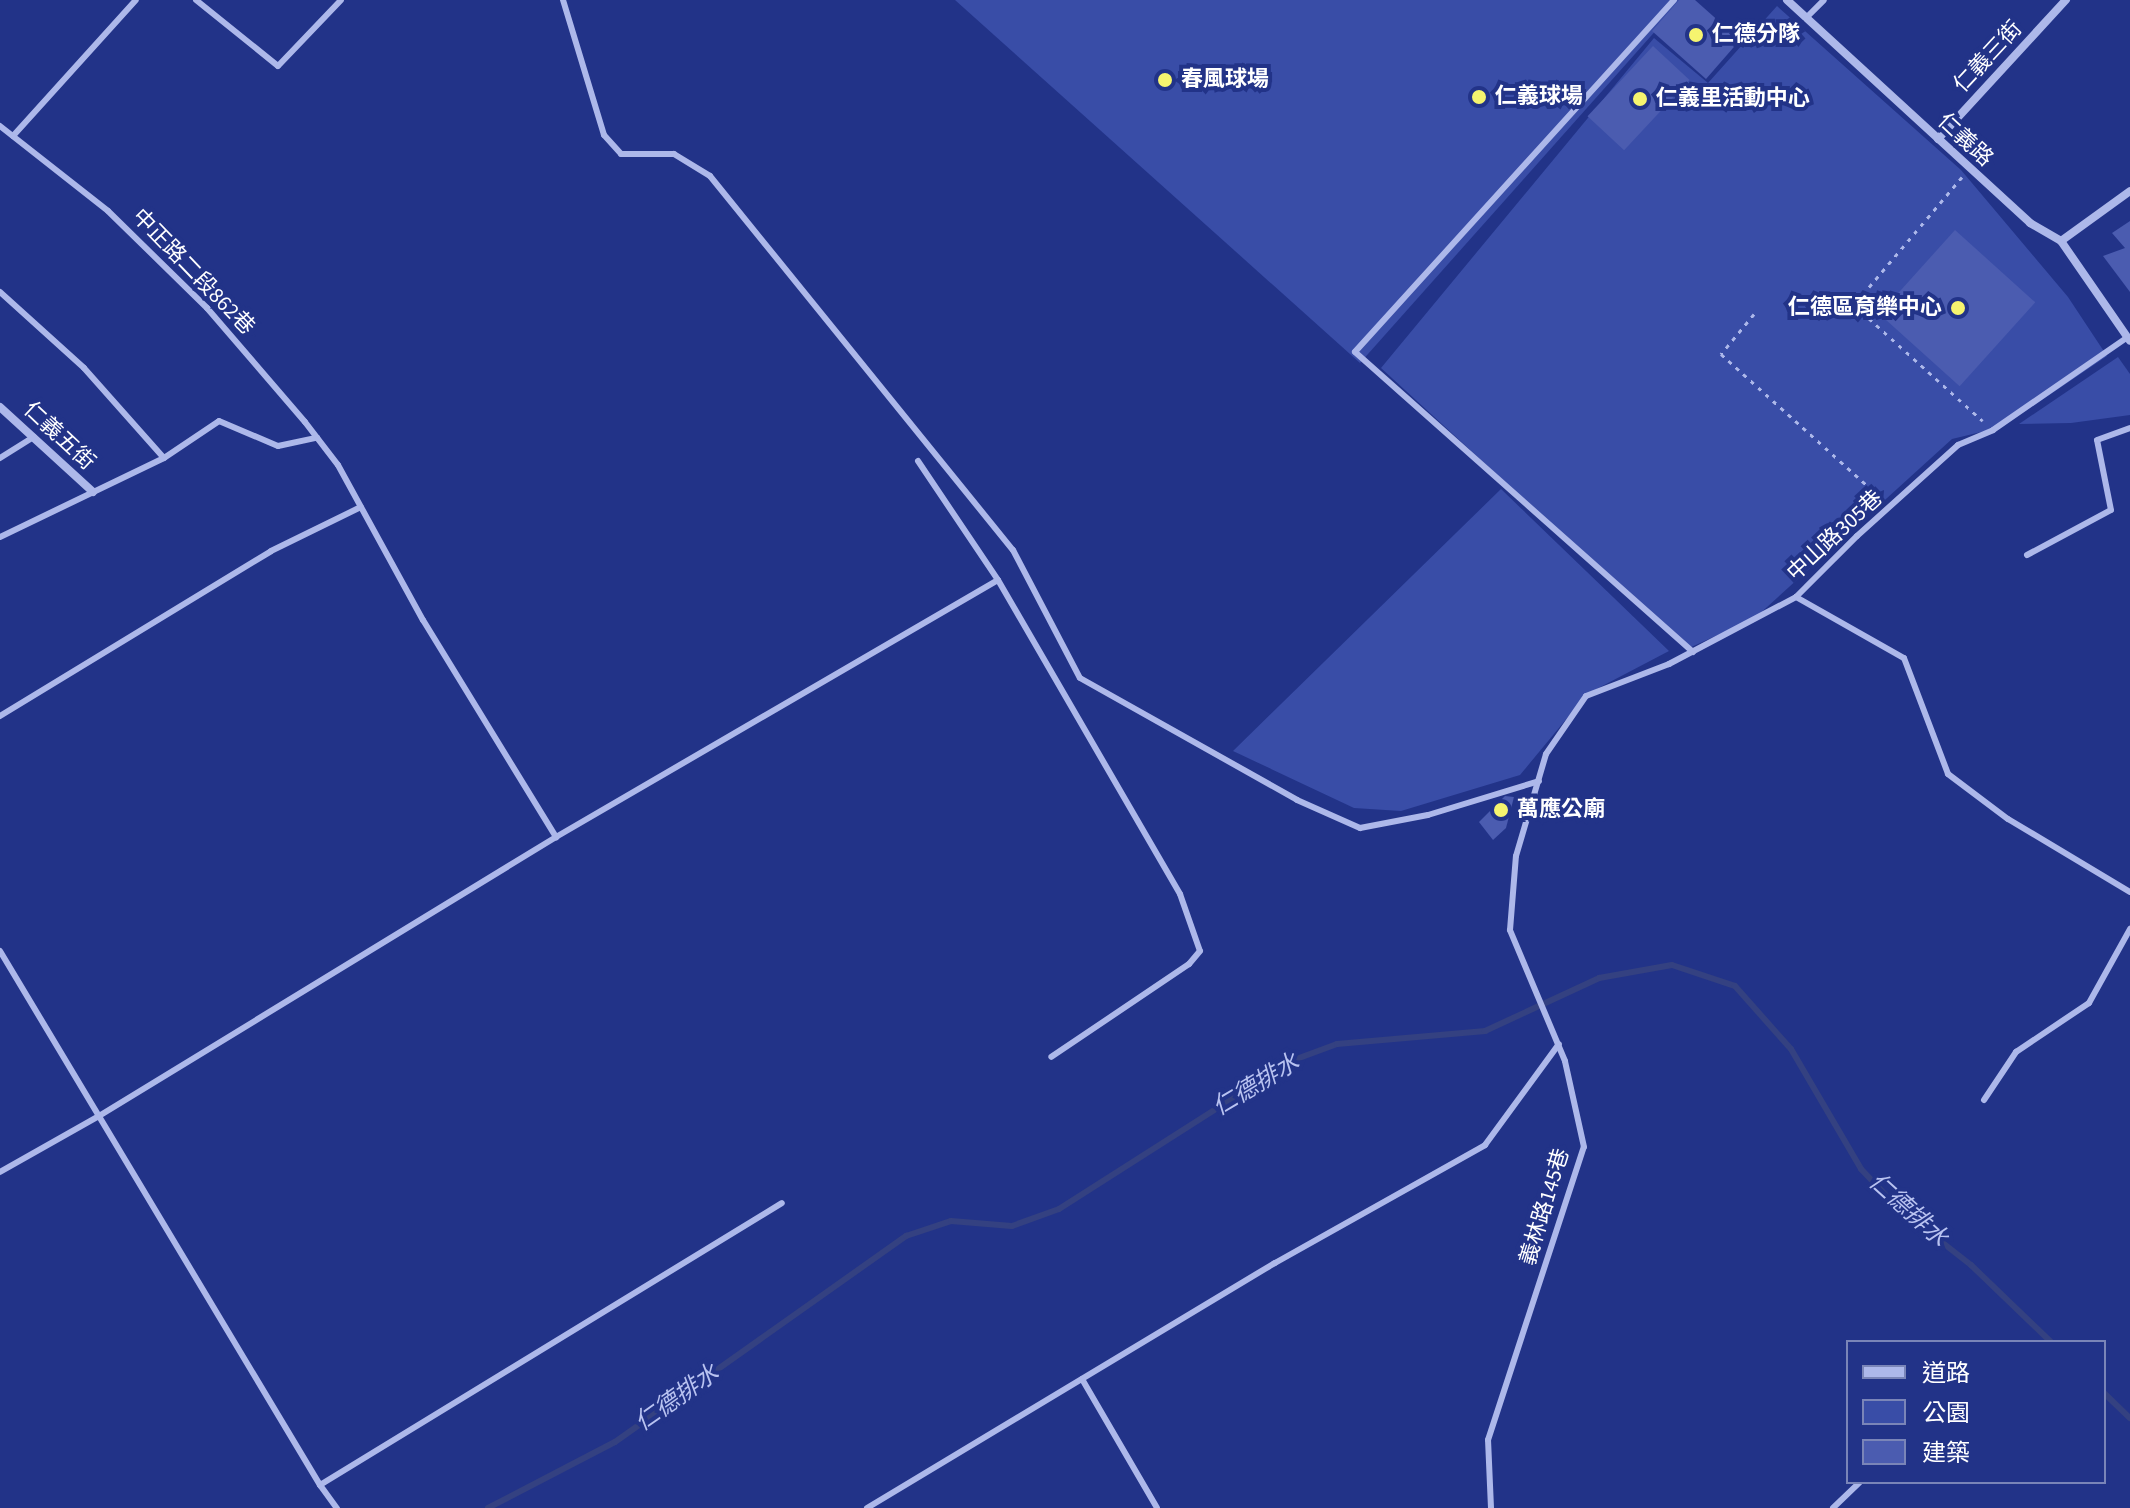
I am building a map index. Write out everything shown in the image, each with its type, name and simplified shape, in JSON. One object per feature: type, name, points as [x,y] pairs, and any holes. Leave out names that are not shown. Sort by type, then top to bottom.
[{"type":"street","name":"仁義路","points":[[1787,0],[2030,223],[2061,241]]},
{"type":"street","name":"仁義三街","points":[[1938,139],[2066,0]]},
{"type":"street","points":[[2129,339],[2061,241],[2130,191]]},
{"type":"street","name":"仁義五街","points":[[0,407],[93,492]]},
{"type":"lane","points":[[13,136],[136,0]]},
{"type":"lane","points":[[196,0],[278,66],[341,0]]},
{"type":"lane","points":[[563,0],[604,135],[621,154],[674,154],[710,176],[1013,550],[1080,678],[1297,800],[1360,828],[1428,815],[1539,781]]},
{"type":"lane","points":[[1674,0],[1355,352],[1693,652]]},
{"type":"lane","points":[[1806,18],[1824,0]]},
{"type":"lane","name":"中正路二段862巷","points":[[0,126],[108,211],[207,308],[317,438],[338,465],[423,620],[556,837]]},
{"type":"lane","points":[[0,292],[84,368],[164,458]]},
{"type":"lane","name":"中山路305巷","points":[[1539,781],[1546,754],[1586,696],[1693,652],[1796,597],[1857,536],[1892,508],[1958,445],[1993,430],[2129,339]]},
{"type":"lane","points":[[0,537],[164,458],[219,421],[278,446],[317,438]]},
{"type":"lane","points":[[2027,555],[2111,510],[2097,440],[2130,428]]},
{"type":"lane","points":[[0,458],[34,437]]},
{"type":"lane","points":[[918,461],[998,580],[1180,894],[1200,951],[1189,964],[1051,1057]]},
{"type":"lane","points":[[0,716],[271,551],[361,507]]},
{"type":"lane","points":[[0,1172],[99,1116],[556,837],[998,580]]},
{"type":"lane","points":[[1796,597],[1904,658],[1948,774],[2008,819],[2130,892]]},
{"type":"lane","name":"義林路145巷","points":[[1491,1508],[1488,1440],[1584,1147],[1559,1044],[1510,930],[1516,856],[1539,781]]},
{"type":"lane","points":[[1984,1100],[2016,1052],[2089,1003],[2130,929]]},
{"type":"lane","points":[[0,951],[320,1485],[337,1508]]},
{"type":"lane","points":[[867,1508],[1275,1263],[1485,1145],[1559,1044]]},
{"type":"lane","points":[[320,1485],[782,1203]]},
{"type":"lane","points":[[1082,1379],[1157,1508]]},
{"type":"lane","points":[[1833,1508],[1858,1484]]},
{"type":"path","points":[[1970,168],[1854,305],[1993,430]]},
{"type":"path","points":[[1754,314],[1721,354],[1892,508]]},
{"type":"green space","points":[[955,0],[1683,0],[1360,363]]},
{"type":"green space","points":[[1777,6],[1961,170],[2068,297],[2107,356],[2002,427],[1952,439],[1755,618],[1687,649],[1381,368],[1654,38],[1708,83]]},
{"type":"green space","points":[[2118,357],[2130,374],[2130,415],[2071,423],[2019,424]]},
{"type":"green space","points":[[1501,489],[1669,651],[1587,694],[1520,775],[1401,811],[1354,808],[1233,751]]},
{"type":"building","name":"仁德分隊","points":[[1679,0],[1695,0],[1740,40],[1706,79],[1652,31]]},
{"type":"building","name":"仁義里活動中心","points":[[1653,46],[1690,80],[1624,150],[1588,116]]},
{"type":"building","points":[[2130,221],[2130,292],[2103,256],[2125,248],[2112,233]]},
{"type":"building","name":"仁德區育樂中心","points":[[1955,230],[2035,302],[1960,386],[1879,314]]},
{"type":"building","name":"萬應公廟","points":[[1505,796],[1514,797],[1506,828],[1493,840],[1479,822]]},
{"type":"waterway","name":"仁德排水","points":[[488,1508],[615,1442],[906,1236],[951,1221],[1012,1226],[1059,1209],[1291,1061],[1337,1044],[1485,1031],[1599,978],[1672,965],[1735,986],[1791,1049],[1861,1169],[1897,1207],[1971,1265],[2049,1340]]},
{"type":"waterway","name":"仁德排水","points":[[2106,1395],[2130,1418]]},
{"type":"place","name":"仁德分隊","points":[[1696,35]]},
{"type":"place","name":"春風球場","points":[[1165,80]]},
{"type":"place","name":"仁義球場","points":[[1479,97]]},
{"type":"place","name":"仁義里活動中心","points":[[1640,99]]},
{"type":"place","name":"仁德區育樂中心","points":[[1958,308]]},
{"type":"place","name":"萬應公廟","points":[[1501,810]]}]
